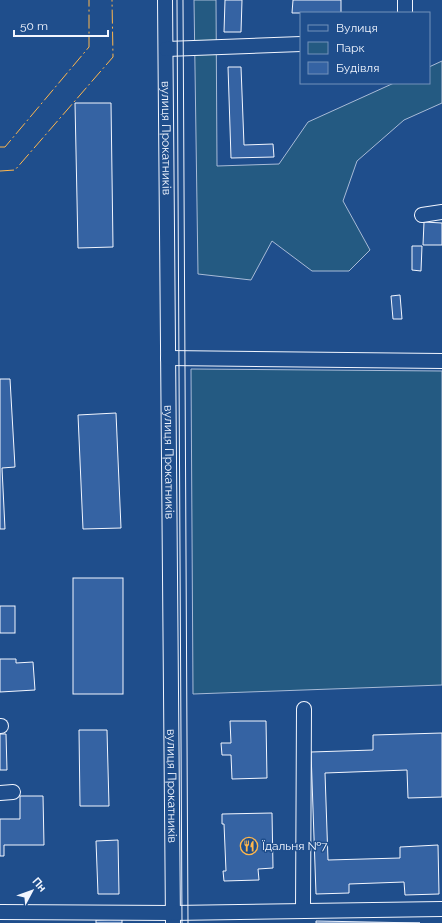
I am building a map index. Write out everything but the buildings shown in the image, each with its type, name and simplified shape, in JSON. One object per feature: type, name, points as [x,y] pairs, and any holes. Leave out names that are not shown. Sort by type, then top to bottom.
[{"type":"street","name":"вулиця Прокатників","points":[[165,0],[173,918]]},
{"type":"street","points":[[405,0],[405,12]]},
{"type":"street","points":[[166,49],[300,44]]},
{"type":"street","points":[[422,215],[442,212]]},
{"type":"street","points":[[168,358],[442,361]]},
{"type":"street","points":[[303,910],[304,709]]},
{"type":"street","points":[[0,912],[173,918],[303,910],[442,909]]},
{"type":"green space","points":[[194,0],[216,0],[217,166],[279,164],[308,122],[392,84],[430,84],[430,67],[442,61],[442,103],[404,120],[357,161],[343,201],[370,250],[349,271],[312,271],[272,241],[251,280],[198,274]]},
{"type":"green space","points":[[191,369],[442,371],[442,685],[193,694]]},
{"type":"tram line","points":[[177,0],[182,923]]},
{"type":"tram line","points":[[183,0],[188,923]]},
{"type":"power","points":[[0,147],[5,147],[89,47],[89,0]]},
{"type":"power","points":[[0,171],[15,170],[113,57],[112,0]]},
{"type":"place","name":"Їдальня №7","points":[[249,846]]}]
